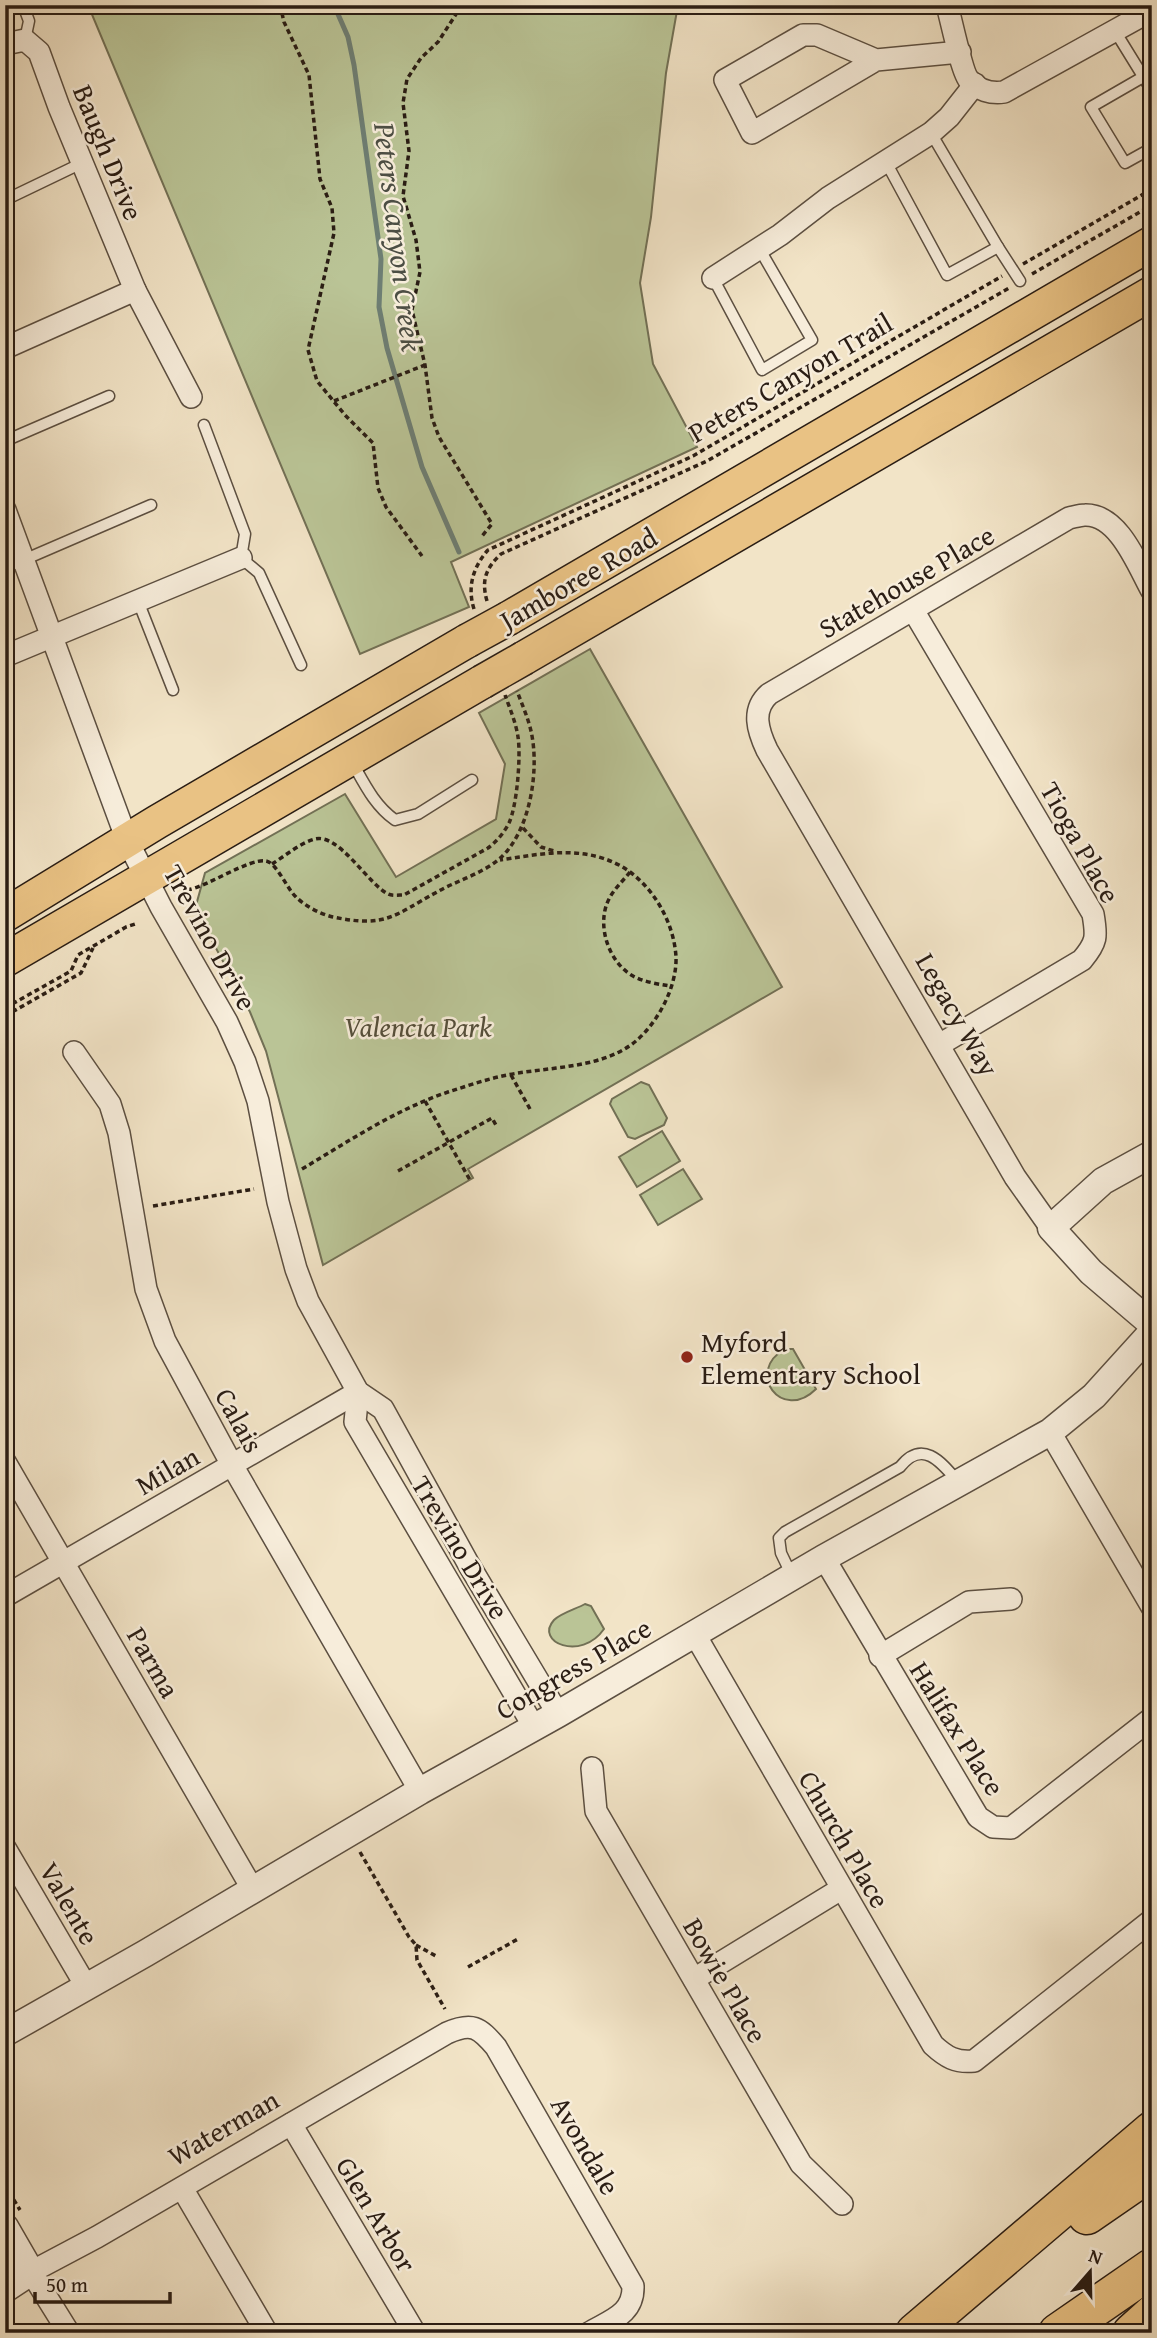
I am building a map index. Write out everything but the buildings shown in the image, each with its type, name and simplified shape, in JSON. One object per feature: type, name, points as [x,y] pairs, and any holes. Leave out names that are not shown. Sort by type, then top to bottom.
[{"type":"highway","points":[[916,2333],[1152,2132]]},
{"type":"highway","points":[[916,2333],[1152,2170]]},
{"type":"highway","points":[[1058,2333],[1152,2268]]},
{"type":"highway","points":[[1132,2333],[1152,2315]]},
{"type":"main road","name":"Jamboree Road","points":[[5,915],[467,640],[497,607],[1152,243]]},
{"type":"main road","name":"Jamboree Road","points":[[5,960],[1152,293]]},
{"type":"street","points":[[947,5],[967,79],[983,90],[995,93],[1004,92],[1152,10]]},
{"type":"street","points":[[876,60],[817,35],[803,35],[725,80],[752,133],[876,60],[960,52]]},
{"type":"street","name":"Baugh Drive","points":[[15,42],[39,52],[58,107],[135,290],[191,397]]},
{"type":"street","points":[[713,278],[828,198],[931,133],[949,117],[975,84]]},
{"type":"street","points":[[5,348],[135,290]]},
{"type":"street","name":"Trevino Drive","points":[[5,510],[15,565],[52,636],[127,841],[227,1022],[245,1062],[258,1101],[278,1202],[296,1269],[308,1301],[358,1392],[383,1409],[470,1565],[558,1714]]},
{"type":"street","name":"Statehouse Place","points":[[761,705],[769,694],[1069,518],[1085,515],[1109,522],[1122,538],[1152,591]]},
{"type":"street","points":[[5,656],[241,558]]},
{"type":"street","name":"Tioga Place","points":[[913,610],[1093,914],[1097,933],[1094,946],[1082,960],[939,1045]]},
{"type":"street","name":"Legacy Way","points":[[761,705],[757,721],[758,732],[767,750],[1015,1177],[1051,1228],[1091,1272],[1152,1324]]},
{"type":"street","name":"Calais","points":[[74,1052],[110,1104],[119,1133],[146,1289],[165,1341],[232,1465],[420,1791]]},
{"type":"street","points":[[1051,1228],[1103,1181],[1152,1154]]},
{"type":"street","name":"Congress Place","points":[[5,2033],[792,1576],[1050,1432],[1094,1396],[1152,1332]]},
{"type":"street","name":"Trevino Drive","points":[[358,1392],[355,1422],[534,1727]]},
{"type":"street","name":"Milan","points":[[5,1596],[358,1392]]},
{"type":"street","points":[[1050,1432],[1152,1607]]},
{"type":"street","name":"Parma","points":[[5,1462],[253,1890]]},
{"type":"street","name":"Halifax Place","points":[[824,1558],[978,1817],[993,1827],[1011,1828],[1152,1718]]},
{"type":"street","points":[[880,1656],[969,1602],[1011,1599]]},
{"type":"street","name":"Church Place","points":[[694,1633],[933,2045],[945,2056],[959,2062],[974,2061],[1152,1920]]},
{"type":"street","name":"Bowie Place","points":[[592,1768],[596,1811],[801,2164],[842,2204]]},
{"type":"street","name":"Valente","points":[[5,1848],[86,1986]]},
{"type":"street","points":[[694,1979],[841,1889]]},
{"type":"street","name":"Waterman","points":[[5,2289],[446,2033],[460,2027],[474,2027]]},
{"type":"street","name":"Avondale","points":[[474,2027],[486,2034],[496,2047],[633,2286],[634,2300],[628,2309],[589,2333]]},
{"type":"street","name":"Glen Arbor","points":[[290,2124],[415,2333]]},
{"type":"street","points":[[182,2188],[267,2333]]},
{"type":"street","points":[[5,2227],[69,2333]]},
{"type":"lane","points":[[15,42],[29,21],[23,5]]},
{"type":"lane","points":[[1115,31],[1152,91]]},
{"type":"lane","points":[[1143,77],[1091,107],[1125,163],[1152,148]]},
{"type":"lane","points":[[931,133],[1020,281]]},
{"type":"lane","points":[[886,162],[947,275],[998,247]]},
{"type":"lane","points":[[5,200],[82,163]]},
{"type":"lane","points":[[713,278],[762,370],[812,340],[759,248]]},
{"type":"lane","points":[[5,441],[109,396]]},
{"type":"lane","points":[[204,425],[245,534],[241,558],[259,573],[301,664]]},
{"type":"lane","points":[[15,565],[151,505]]},
{"type":"lane","points":[[138,601],[173,690]]},
{"type":"lane","points":[[350,760],[373,799],[382,811],[395,820],[418,814],[472,780]]},
{"type":"lane","points":[[792,1576],[778,1546],[779,1538],[785,1532],[900,1467],[906,1458],[916,1453],[930,1455],[940,1460],[959,1483]]},
{"type":"path","points":[[280,5],[284,22],[309,75],[320,179],[332,208],[334,233],[307,350],[317,381],[373,443],[378,488],[386,507],[422,556]]},
{"type":"path","points":[[462,5],[438,42],[421,58],[407,79],[403,103],[409,151],[403,196],[416,240],[420,272],[412,310],[425,365],[432,418],[439,437],[492,524],[482,536]]},
{"type":"path","name":"Peters Canyon Trail","points":[[473,604],[473,575],[479,560],[488,550],[693,456],[1152,189]]},
{"type":"path","points":[[497,607],[484,583],[488,567],[501,554],[707,461],[1152,205]]},
{"type":"path","points":[[334,401],[425,365]]},
{"type":"path","points":[[498,860],[523,828],[532,785],[534,753],[527,718]]},
{"type":"path","points":[[272,864],[305,844],[323,839],[348,856],[388,894],[395,895],[414,890],[488,848],[503,833],[513,813],[519,761],[515,723]]},
{"type":"path","points":[[302,1168],[372,1127],[425,1101],[511,1074],[608,1059],[635,1041],[649,1028],[659,1013],[670,986],[676,958],[663,910],[650,891],[619,865],[591,855],[557,852],[541,847],[523,828]]},
{"type":"path","points":[[187,890],[198,888],[249,864],[266,861],[272,864],[294,896],[311,908],[329,916],[364,922],[401,914],[498,860],[557,852]]},
{"type":"path","points":[[630,872],[608,900],[604,919],[605,939],[617,963],[632,976],[670,986]]},
{"type":"path","points":[[5,1008],[71,971],[78,955],[126,927],[138,923]]},
{"type":"path","points":[[5,1016],[81,973],[94,946]]},
{"type":"path","points":[[511,1074],[530,1109]]},
{"type":"path","points":[[425,1101],[470,1180]]},
{"type":"path","points":[[398,1171],[492,1118],[497,1127]]},
{"type":"path","points":[[153,1206],[254,1189]]},
{"type":"path","points":[[360,1852],[409,1937],[416,1945],[436,1956]]},
{"type":"path","points":[[468,1967],[518,1939]]},
{"type":"path","points":[[416,1945],[417,1960],[445,2009]]},
{"type":"green space","points":[[88,5],[678,5],[666,73],[651,217],[640,283],[653,364],[697,447],[451,562],[469,607],[360,654]]},
{"type":"green space","name":"Valencia Park","points":[[590,649],[782,987],[468,1169],[473,1178],[323,1265],[266,1051],[250,1012],[195,909],[205,873],[345,794],[396,877],[496,819],[505,764],[479,713]]},
{"type":"green space","points":[[641,1082],[649,1085],[667,1118],[664,1125],[635,1139],[628,1137],[610,1104],[612,1099]]},
{"type":"green space","points":[[662,1131],[680,1161],[637,1187],[619,1157]]},
{"type":"green space","points":[[683,1169],[702,1199],[658,1225],[640,1195]]},
{"type":"green space","points":[[785,1349],[793,1349],[816,1389],[803,1398],[791,1400],[780,1397],[772,1390],[768,1381],[768,1370],[773,1359]]},
{"type":"green space","points":[[585,1604],[591,1606],[604,1629],[584,1645],[563,1645],[555,1641],[549,1628],[554,1620]]},
{"type":"waterway","name":"Peters Canyon Creek","points":[[334,5],[348,37],[354,65],[381,259],[379,307],[387,348],[422,467],[459,552]]},
{"type":"place","name":"Myford Elementary School","points":[[687,1357]]}]
